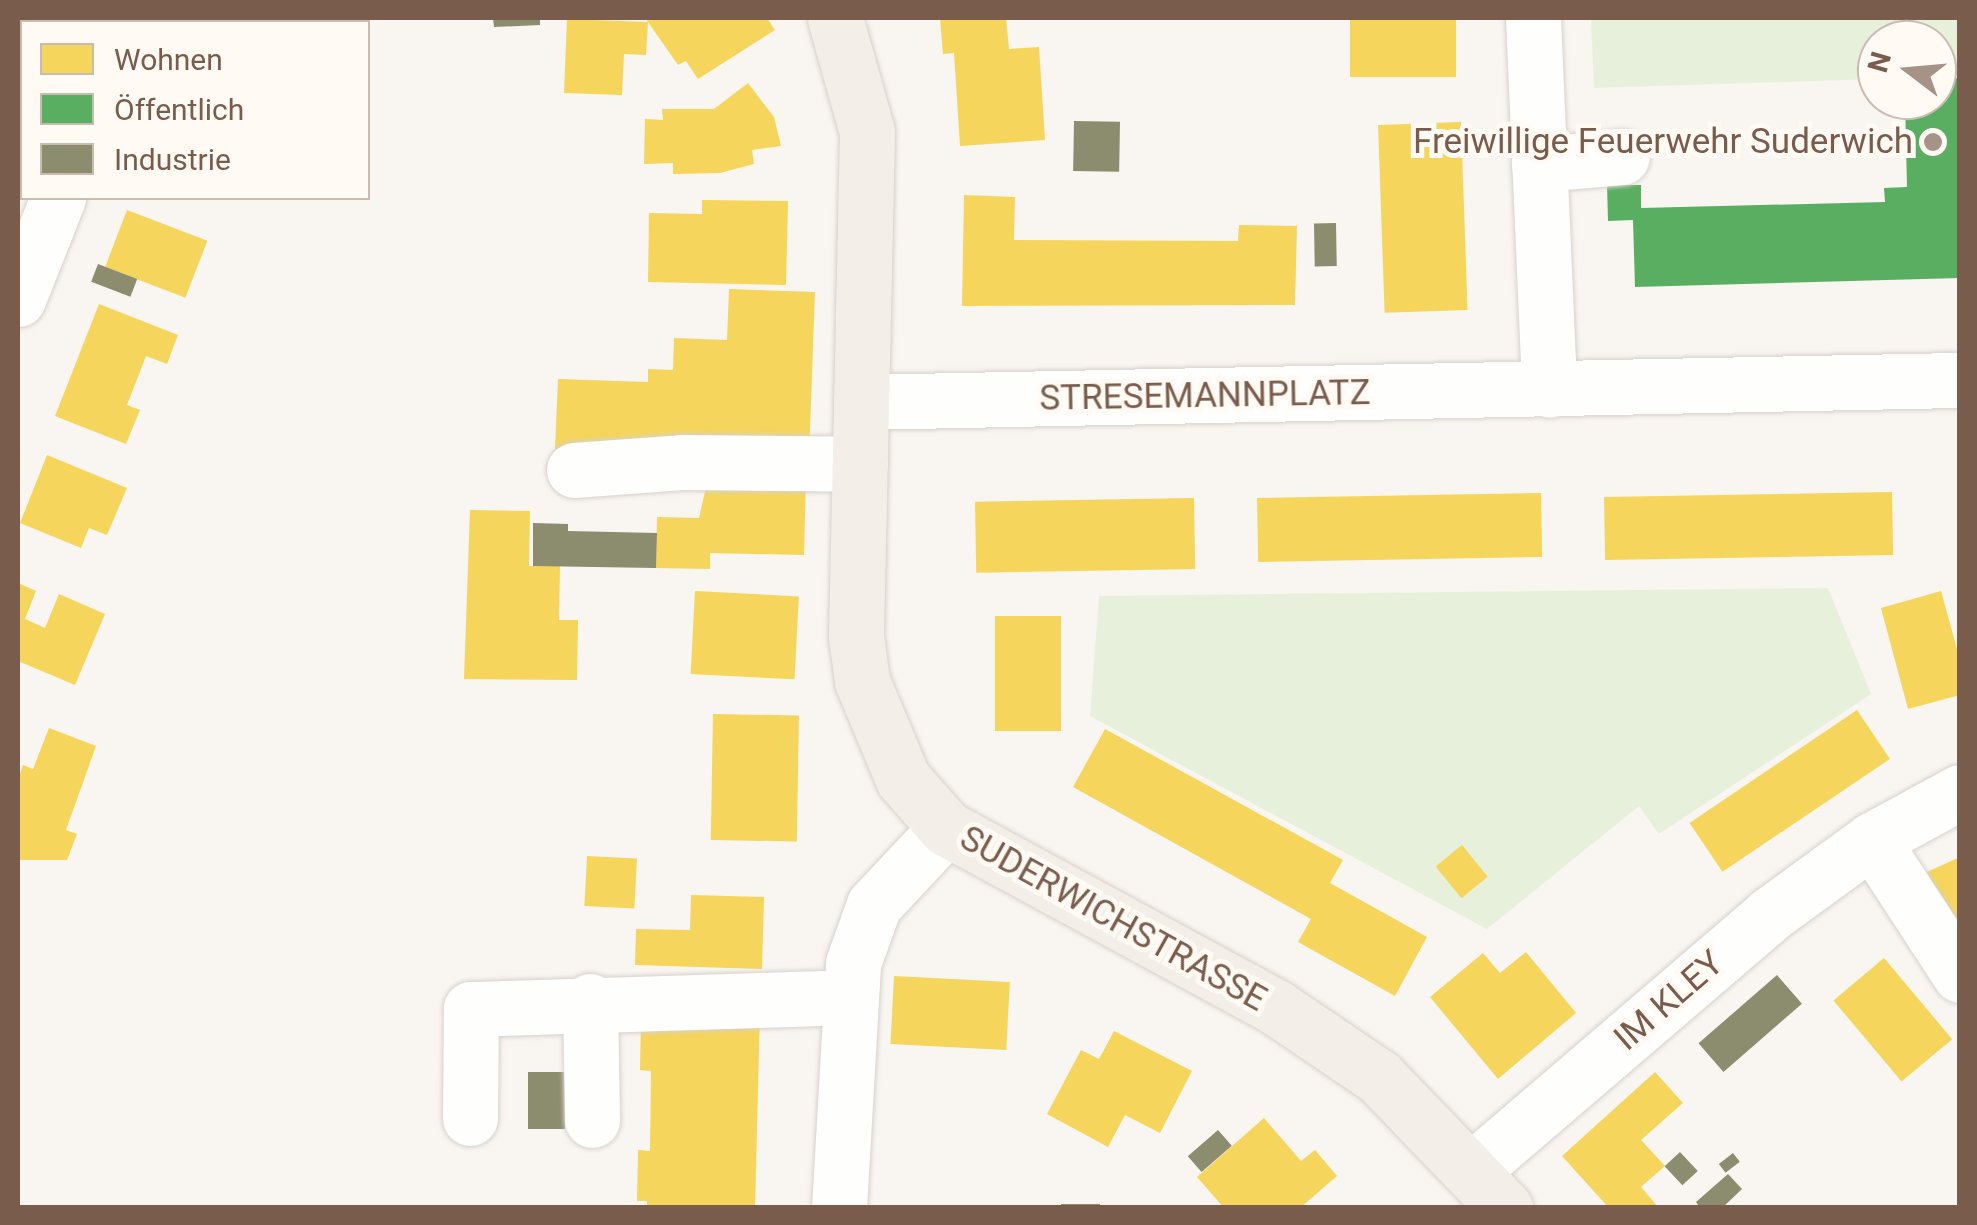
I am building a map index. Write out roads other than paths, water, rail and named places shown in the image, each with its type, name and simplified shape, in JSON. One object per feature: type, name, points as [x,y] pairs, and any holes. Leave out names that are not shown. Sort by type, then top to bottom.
[{"type":"main road","name":"SUDERWICHSTRASSE","points":[[835,18],[867,132],[860,464],[862,681],[903,778],[946,828],[1277,1008],[1379,1077],[1489,1189]]},
{"type":"street","points":[[1533,18],[1548,390]]},
{"type":"street","points":[[1539,164],[1622,157]]},
{"type":"street","points":[[18,298],[57,200]]},
{"type":"street","name":"STRESEMANNPLATZ","points":[[861,402],[1960,380]]},
{"type":"street","points":[[574,470],[682,462],[860,464]]},
{"type":"street","name":"IM KLEY","points":[[1489,1189],[1769,914],[1872,840],[1960,792]]},
{"type":"street","points":[[839,1208],[853,963],[874,905],[946,828]]},
{"type":"street","points":[[1872,840],[1960,975]]},
{"type":"street","points":[[470,1118],[471,1009],[590,1001],[851,997]]},
{"type":"street","points":[[590,1001],[592,1120]]},
{"type":"place","name":"Freiwillige Feuerwehr Suderwich","points":[[1933,142]]}]
